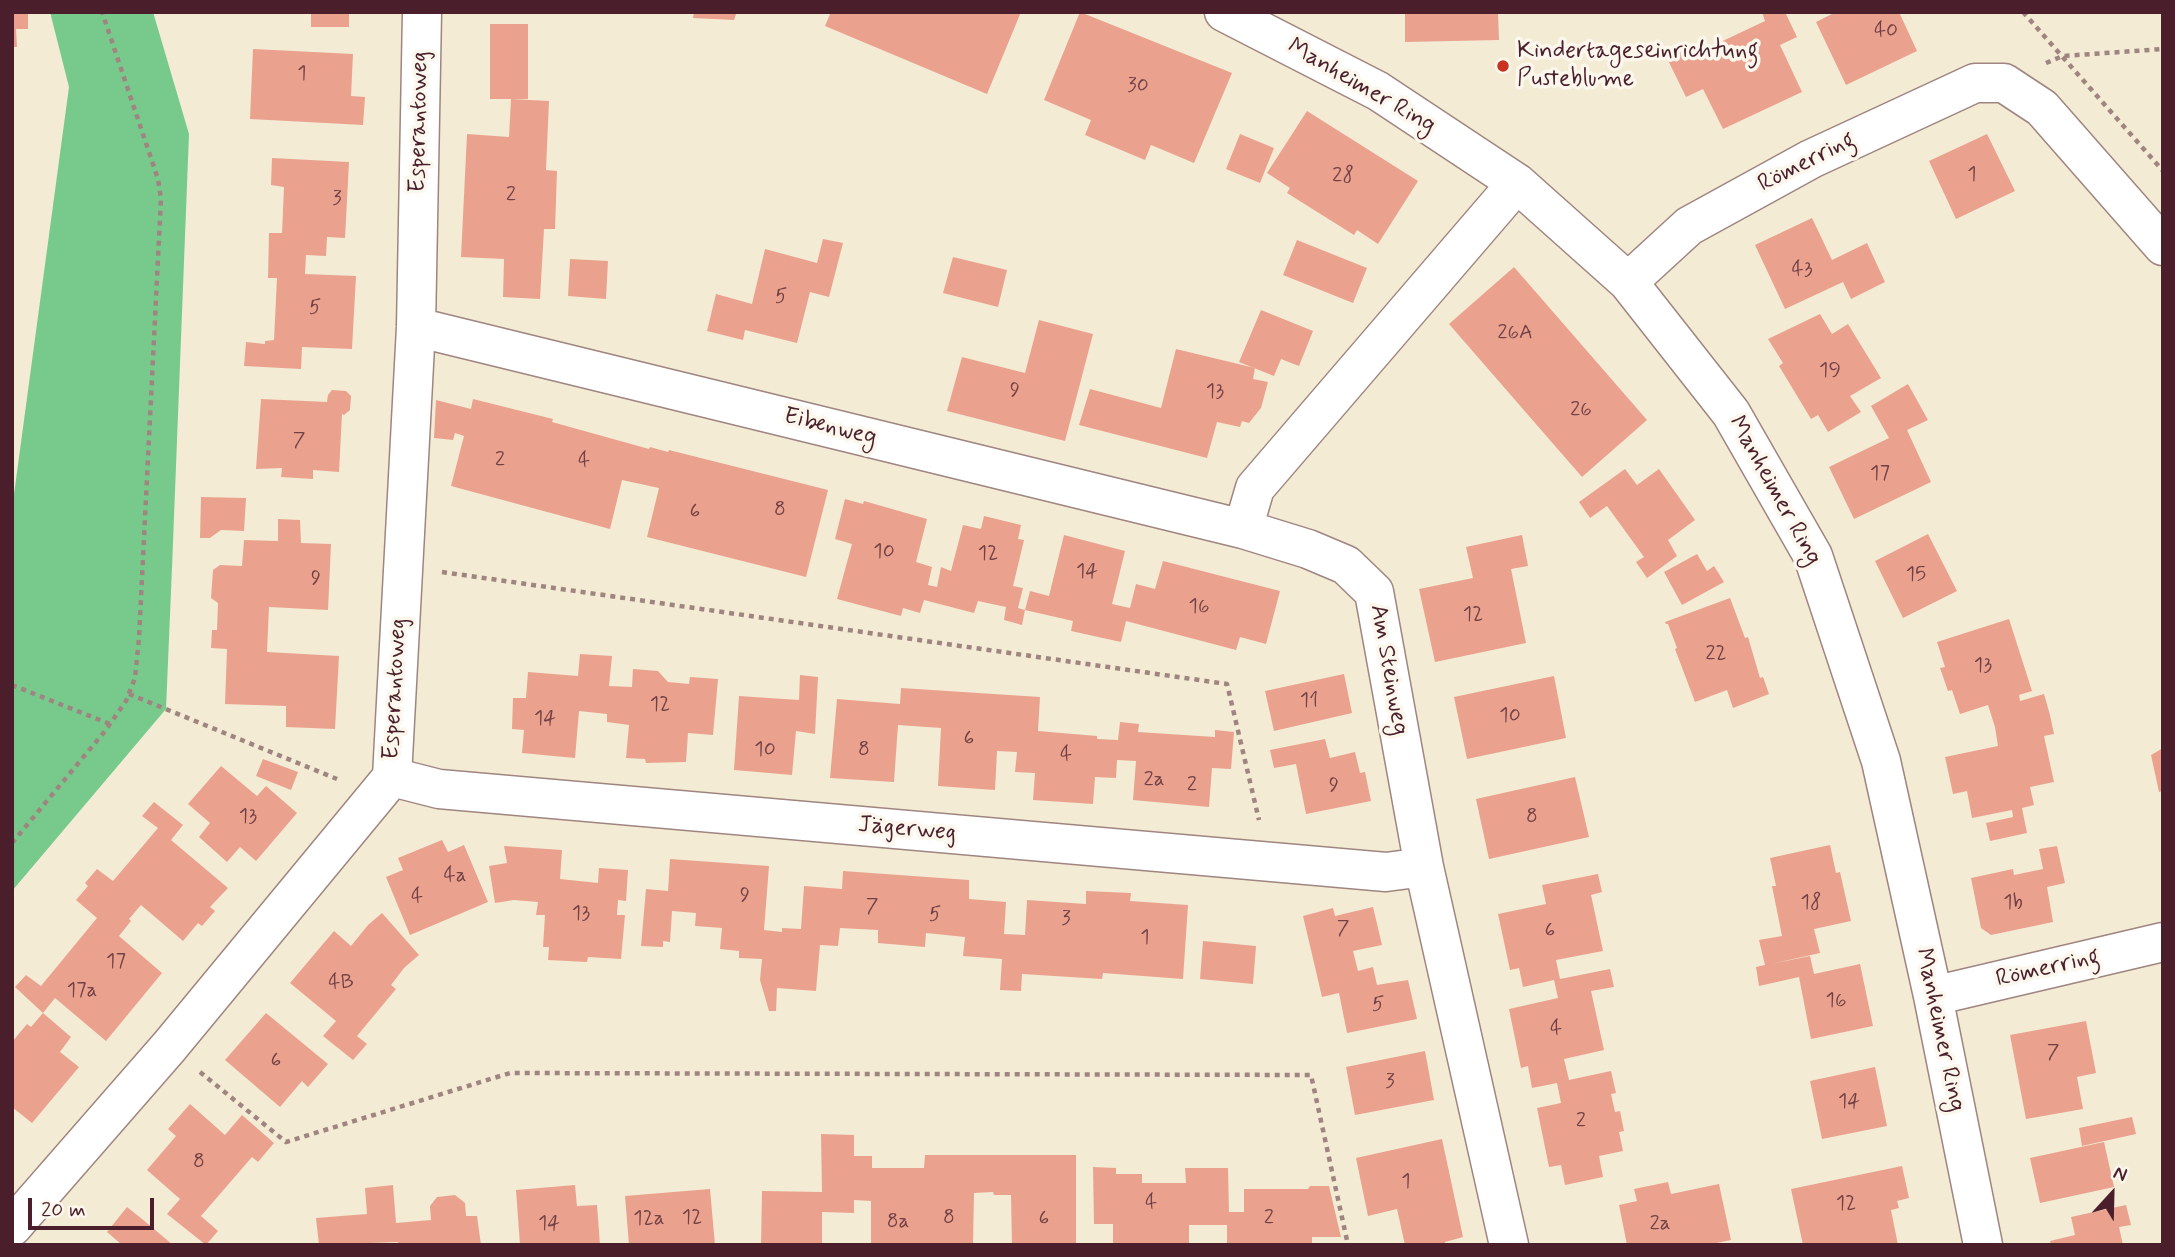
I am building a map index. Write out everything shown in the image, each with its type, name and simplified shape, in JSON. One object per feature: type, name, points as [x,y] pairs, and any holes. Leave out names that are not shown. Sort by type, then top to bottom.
[{"type":"street","name":"Esperantoweg","points":[[12,1227],[169,1047],[384,786],[403,567],[416,327],[422,12]]},
{"type":"street","name":"Manheimer Ring","points":[[1224,12],[1378,91],[1517,183],[1628,282],[1731,413],[1813,556],[1881,761],[1933,996],[1983,1245]]},
{"type":"street","name":"Römerring","points":[[1628,282],[1689,226],[1811,159],[1975,83],[2004,83]]},
{"type":"street","points":[[2004,83],[2042,108],[2163,246]]},
{"type":"street","points":[[1243,529],[1255,488],[1517,183]]},
{"type":"street","name":"Eibenweg","points":[[416,327],[1243,529]]},
{"type":"street","name":"Am Steinweg","points":[[1243,529],[1346,565],[1374,592],[1424,867],[1509,1245]]},
{"type":"street","name":"Jägerweg","points":[[384,786],[1386,872],[1424,867]]},
{"type":"street","name":"Römerring","points":[[1933,996],[2163,942]]},
{"type":"path","points":[[12,843],[110,724],[135,678],[161,199],[158,179],[102,12]]},
{"type":"path","points":[[2023,12],[2163,171]]},
{"type":"path","points":[[2004,83],[2063,56],[2163,50]]},
{"type":"path","points":[[403,567],[1227,684],[1269,862]]},
{"type":"path","points":[[12,685],[110,724]]},
{"type":"path","points":[[128,694],[384,786]]},
{"type":"path","points":[[169,1047],[286,1142],[510,1073],[1311,1075],[1348,1245]]},
{"type":"green space","points":[[50,12],[153,12],[189,134],[166,709],[12,891],[12,509],[69,87]]},
{"type":"building","points":[[12,12],[28,12],[28,29],[16,29],[17,47],[12,47]]},
{"type":"building","points":[[311,12],[349,12],[349,27],[311,27]]},
{"type":"building","points":[[694,12],[737,12],[734,20],[693,18]]},
{"type":"building","points":[[831,12],[1021,12],[987,94],[825,26]]},
{"type":"building","points":[[1080,12],[1232,73],[1194,163],[1151,145],[1145,160],[1085,135],[1091,120],[1044,100]]},
{"type":"building","points":[[1405,12],[1498,12],[1499,40],[1405,42]]},
{"type":"building","points":[[1762,12],[1785,12],[1797,37],[1780,45],[1802,92],[1723,129],[1703,89],[1686,97],[1665,54],[1685,45],[1691,56],[1765,21]]},
{"type":"building","points":[[1836,12],[1899,12],[1917,51],[1846,85],[1816,22]]},
{"type":"building","points":[[490,24],[528,24],[528,99],[490,99]]},
{"type":"building","points":[[253,49],[353,54],[351,96],[365,97],[363,125],[250,119]]},
{"type":"building","points":[[511,99],[549,101],[546,170],[557,171],[555,229],[544,229],[540,299],[503,297],[504,259],[461,257],[467,134],[509,137]]},
{"type":"building","points":[[1307,111],[1418,181],[1378,244],[1357,230],[1354,235],[1287,193],[1290,188],[1267,173]]},
{"type":"building","points":[[1240,134],[1274,148],[1260,183],[1226,169]]},
{"type":"building","points":[[1987,134],[2015,191],[1956,219],[1929,161]]},
{"type":"building","points":[[272,158],[349,162],[345,238],[327,237],[326,256],[306,255],[305,274],[356,276],[352,349],[302,347],[301,369],[244,366],[246,342],[265,344],[265,341],[274,340],[277,278],[268,278],[269,233],[282,233],[284,187],[271,185]]},
{"type":"building","points":[[1812,218],[1832,260],[1867,243],[1885,282],[1851,299],[1843,282],[1785,309],[1755,245]]},
{"type":"building","points":[[823,239],[843,243],[829,297],[810,292],[797,343],[745,330],[743,340],[707,331],[716,294],[752,304],[765,249],[817,263]]},
{"type":"building","points":[[1297,240],[1367,268],[1353,303],[1283,275]]},
{"type":"building","points":[[953,257],[1007,270],[998,307],[943,293]]},
{"type":"building","points":[[570,259],[608,261],[606,299],[568,296]]},
{"type":"building","points":[[1514,267],[1647,420],[1582,477],[1449,324]]},
{"type":"building","points":[[1261,310],[1313,331],[1299,366],[1281,359],[1274,376],[1239,362]]},
{"type":"building","points":[[1820,314],[1832,334],[1848,324],[1881,378],[1850,396],[1861,412],[1828,432],[1818,415],[1811,419],[1779,366],[1783,363],[1768,339]]},
{"type":"building","points":[[1039,320],[1093,334],[1065,441],[947,411],[962,357],[1025,373]]},
{"type":"building","points":[[1176,349],[1255,368],[1253,379],[1268,382],[1261,408],[1249,423],[1242,421],[1240,427],[1217,422],[1207,458],[1079,425],[1090,389],[1161,408]]},
{"type":"building","points":[[1908,384],[1928,420],[1907,430],[1931,482],[1854,519],[1829,467],[1889,438],[1871,406]]},
{"type":"building","points":[[332,390],[346,391],[351,396],[350,410],[342,414],[339,472],[313,470],[313,479],[281,477],[282,468],[256,469],[261,399],[327,402]]},
{"type":"building","points":[[473,399],[553,419],[552,422],[649,449],[669,450],[828,490],[806,577],[647,537],[659,488],[622,480],[610,529],[451,486],[464,436],[455,433],[453,440],[434,438],[436,400],[471,409]]},
{"type":"building","points":[[1625,469],[1637,485],[1659,469],[1695,520],[1668,540],[1677,556],[1647,578],[1636,562],[1644,557],[1607,506],[1590,518],[1579,502]]},
{"type":"building","points":[[201,497],[246,498],[244,531],[221,530],[210,538],[200,538]]},
{"type":"building","points":[[845,499],[863,504],[864,501],[927,519],[916,562],[932,567],[928,585],[937,587],[941,567],[951,571],[963,525],[981,529],[984,516],[1021,525],[1018,539],[1024,540],[1013,586],[1023,588],[1018,608],[1025,610],[1022,625],[1004,620],[1006,607],[978,601],[974,613],[924,600],[920,613],[903,608],[901,616],[837,599],[852,544],[835,539]]},
{"type":"building","points":[[278,519],[300,520],[301,543],[331,544],[328,610],[269,607],[267,652],[339,656],[335,729],[286,727],[286,706],[225,704],[227,649],[211,648],[212,630],[217,630],[218,603],[211,598],[213,570],[220,565],[242,566],[244,540],[278,541]]},
{"type":"building","points":[[1928,534],[1957,591],[1903,618],[1875,561]]},
{"type":"building","points":[[1064,535],[1125,551],[1112,604],[1130,608],[1136,584],[1155,589],[1163,561],[1280,591],[1266,644],[1240,637],[1236,650],[1126,621],[1121,642],[1071,631],[1073,621],[1025,610],[1030,591],[1049,596]]},
{"type":"building","points":[[1522,535],[1528,566],[1511,569],[1526,643],[1435,662],[1419,589],[1473,578],[1466,547]]},
{"type":"building","points":[[1697,554],[1707,571],[1714,566],[1724,582],[1682,605],[1664,572]]},
{"type":"building","points":[[1730,598],[1745,638],[1748,637],[1760,678],[1763,677],[1769,694],[1733,708],[1727,690],[1695,702],[1668,624],[1665,622]]},
{"type":"building","points":[[2009,619],[2032,691],[2019,695],[2020,701],[2044,694],[2050,715],[2054,734],[2044,736],[2054,782],[2030,787],[2034,805],[2022,808],[2027,833],[1990,841],[1986,823],[2013,817],[2012,810],[1972,818],[1967,791],[1953,794],[1945,757],[1998,746],[1995,727],[1988,705],[1960,714],[1952,690],[1948,691],[1940,668],[1945,667],[1937,642]]},
{"type":"building","points":[[580,654],[612,656],[609,686],[632,687],[633,669],[658,671],[668,682],[689,684],[690,677],[718,679],[713,735],[688,733],[686,762],[646,763],[645,759],[626,758],[629,725],[607,722],[607,714],[579,711],[575,758],[522,753],[524,730],[512,729],[513,698],[526,698],[528,672],[578,676]]},
{"type":"building","points":[[1344,674],[1352,713],[1274,731],[1265,691]]},
{"type":"building","points":[[800,675],[818,677],[815,734],[796,731],[792,775],[734,770],[739,696],[799,700]]},
{"type":"building","points":[[1554,676],[1566,738],[1467,759],[1454,697]]},
{"type":"building","points":[[901,688],[1040,697],[1038,731],[1097,736],[1097,739],[1118,740],[1120,722],[1139,724],[1138,732],[1215,737],[1215,730],[1234,732],[1231,769],[1212,768],[1209,807],[1133,800],[1136,761],[1117,760],[1116,778],[1095,777],[1093,804],[1033,800],[1035,773],[1015,772],[1017,752],[997,751],[995,790],[938,786],[941,728],[898,725],[894,782],[830,778],[837,699],[900,704]]},
{"type":"building","points":[[1325,739],[1330,758],[1355,752],[1360,773],[1365,772],[1371,801],[1306,814],[1296,764],[1274,768],[1270,750]]},
{"type":"building","points":[[2163,748],[2163,791],[2159,792],[2151,755]]},
{"type":"building","points":[[263,759],[298,772],[291,790],[256,776]]},
{"type":"building","points":[[221,766],[257,796],[266,786],[297,813],[256,861],[240,847],[227,862],[199,837],[210,823],[188,804]]},
{"type":"building","points":[[1575,777],[1589,837],[1489,859],[1476,799]]},
{"type":"building","points":[[154,802],[183,825],[171,840],[228,888],[210,907],[215,911],[202,926],[198,923],[183,941],[141,905],[129,919],[131,921],[119,936],[162,973],[106,1041],[55,998],[43,1013],[15,987],[26,975],[41,986],[97,918],[76,900],[97,869],[113,881],[158,828],[142,816]]},
{"type":"building","points":[[442,840],[448,852],[464,845],[488,902],[410,935],[386,877],[403,870],[398,858]]},
{"type":"building","points":[[1830,845],[1836,873],[1840,872],[1851,921],[1814,929],[1820,953],[1771,964],[1810,956],[1814,974],[1860,964],[1873,1026],[1811,1039],[1799,977],[1759,986],[1756,967],[1765,965],[1759,940],[1782,936],[1772,886],[1776,886],[1770,858]]},
{"type":"building","points":[[504,846],[562,850],[560,879],[598,883],[599,868],[628,870],[626,901],[618,900],[617,915],[625,915],[621,959],[588,957],[587,962],[548,960],[549,947],[543,947],[545,915],[536,915],[538,902],[514,900],[495,903],[489,866],[507,863]]},
{"type":"building","points":[[2057,846],[2065,883],[2047,887],[2053,922],[1991,935],[1981,928],[1971,878],[2013,869],[2014,875],[2043,869],[2039,849]]},
{"type":"building","points":[[670,859],[769,866],[764,930],[782,932],[782,928],[801,929],[804,886],[842,889],[843,871],[969,880],[969,899],[1006,902],[1004,934],[1025,935],[1027,900],[1086,904],[1086,891],[1131,893],[1130,901],[1188,905],[1183,979],[1103,973],[1102,979],[1022,974],[1021,991],[1000,990],[1002,959],[963,956],[965,937],[926,933],[925,947],[878,943],[878,930],[840,928],[838,946],[820,945],[816,991],[777,988],[776,1011],[769,1011],[760,980],[762,959],[739,958],[739,951],[720,949],[722,928],[695,926],[696,913],[672,911],[670,942],[663,941],[663,947],[641,946],[646,889],[668,891]]},
{"type":"building","points":[[1598,874],[1602,892],[1591,895],[1603,951],[1556,960],[1560,979],[1610,969],[1614,987],[1591,991],[1604,1050],[1564,1059],[1569,1080],[1611,1071],[1616,1093],[1611,1094],[1615,1112],[1620,1111],[1624,1131],[1619,1132],[1623,1151],[1599,1156],[1603,1177],[1565,1185],[1561,1165],[1549,1167],[1537,1108],[1561,1103],[1557,1083],[1532,1088],[1528,1066],[1521,1068],[1509,1009],[1558,998],[1554,980],[1523,987],[1519,968],[1510,970],[1498,914],[1546,904],[1542,885]]},
{"type":"building","points":[[1373,907],[1382,945],[1353,951],[1358,971],[1373,967],[1377,985],[1408,980],[1417,1019],[1347,1033],[1339,993],[1322,997],[1303,916],[1333,908],[1335,916]]},
{"type":"building","points":[[382,913],[419,955],[404,968],[391,985],[396,989],[357,1036],[367,1044],[353,1060],[323,1036],[336,1021],[290,983],[334,931],[351,946]]},
{"type":"building","points":[[1203,941],[1256,946],[1253,984],[1200,979]]},
{"type":"building","points":[[43,1013],[71,1037],[60,1052],[79,1067],[32,1123],[12,1107],[12,1042],[27,1024],[31,1027]]},
{"type":"building","points":[[266,1013],[328,1064],[308,1087],[302,1081],[280,1107],[225,1060]]},
{"type":"building","points":[[2086,1021],[2096,1073],[2077,1077],[2083,1109],[2026,1119],[2010,1035]]},
{"type":"building","points":[[1425,1051],[1434,1100],[1355,1115],[1346,1067]]},
{"type":"building","points":[[1875,1067],[1887,1126],[1822,1139],[1810,1081]]},
{"type":"building","points":[[190,1104],[225,1135],[242,1115],[274,1143],[258,1162],[252,1157],[201,1216],[218,1231],[206,1245],[167,1214],[180,1199],[147,1170],[176,1136],[168,1129]]},
{"type":"building","points":[[2132,1117],[2136,1134],[2082,1146],[2079,1128]]},
{"type":"building","points":[[821,1134],[854,1135],[854,1156],[872,1156],[872,1168],[924,1168],[925,1155],[1076,1155],[1076,1245],[1012,1245],[1011,1195],[994,1195],[993,1192],[974,1193],[973,1245],[871,1245],[871,1201],[854,1200],[854,1213],[822,1212],[822,1245],[761,1245],[762,1191],[822,1192]]},
{"type":"building","points":[[1442,1139],[1463,1237],[1445,1242],[1445,1245],[1405,1245],[1397,1209],[1368,1216],[1356,1158]]},
{"type":"building","points":[[2104,1142],[2114,1187],[2040,1203],[2030,1158]]},
{"type":"building","points":[[1902,1166],[1909,1198],[1897,1201],[1899,1208],[1891,1210],[1898,1245],[1803,1245],[1791,1189]]},
{"type":"building","points":[[1093,1167],[1116,1168],[1116,1174],[1142,1174],[1142,1183],[1186,1183],[1185,1168],[1228,1168],[1229,1212],[1244,1212],[1244,1189],[1308,1189],[1310,1186],[1329,1186],[1341,1237],[1312,1237],[1312,1245],[1227,1245],[1227,1225],[1189,1225],[1189,1245],[1113,1245],[1113,1224],[1094,1224]]},
{"type":"building","points":[[1668,1182],[1671,1194],[1719,1184],[1731,1240],[1707,1245],[1627,1245],[1619,1205],[1637,1201],[1634,1189]]},
{"type":"building","points":[[393,1185],[396,1223],[431,1220],[430,1206],[437,1197],[455,1195],[465,1203],[466,1216],[477,1216],[481,1245],[398,1245],[398,1242],[319,1245],[316,1218],[367,1214],[365,1188]]},
{"type":"building","points":[[575,1185],[577,1206],[597,1205],[600,1245],[520,1245],[516,1190]]},
{"type":"building","points":[[710,1189],[715,1245],[629,1245],[625,1196]]},
{"type":"building","points":[[2126,1205],[2131,1225],[2119,1227],[2123,1245],[2051,1245],[2050,1241],[2075,1235],[2071,1217]]},
{"type":"building","points":[[127,1207],[173,1245],[122,1245],[107,1232]]},
{"type":"place","name":"Kindertageseinrichtung Pusteblume","points":[[1503,66]]}]
